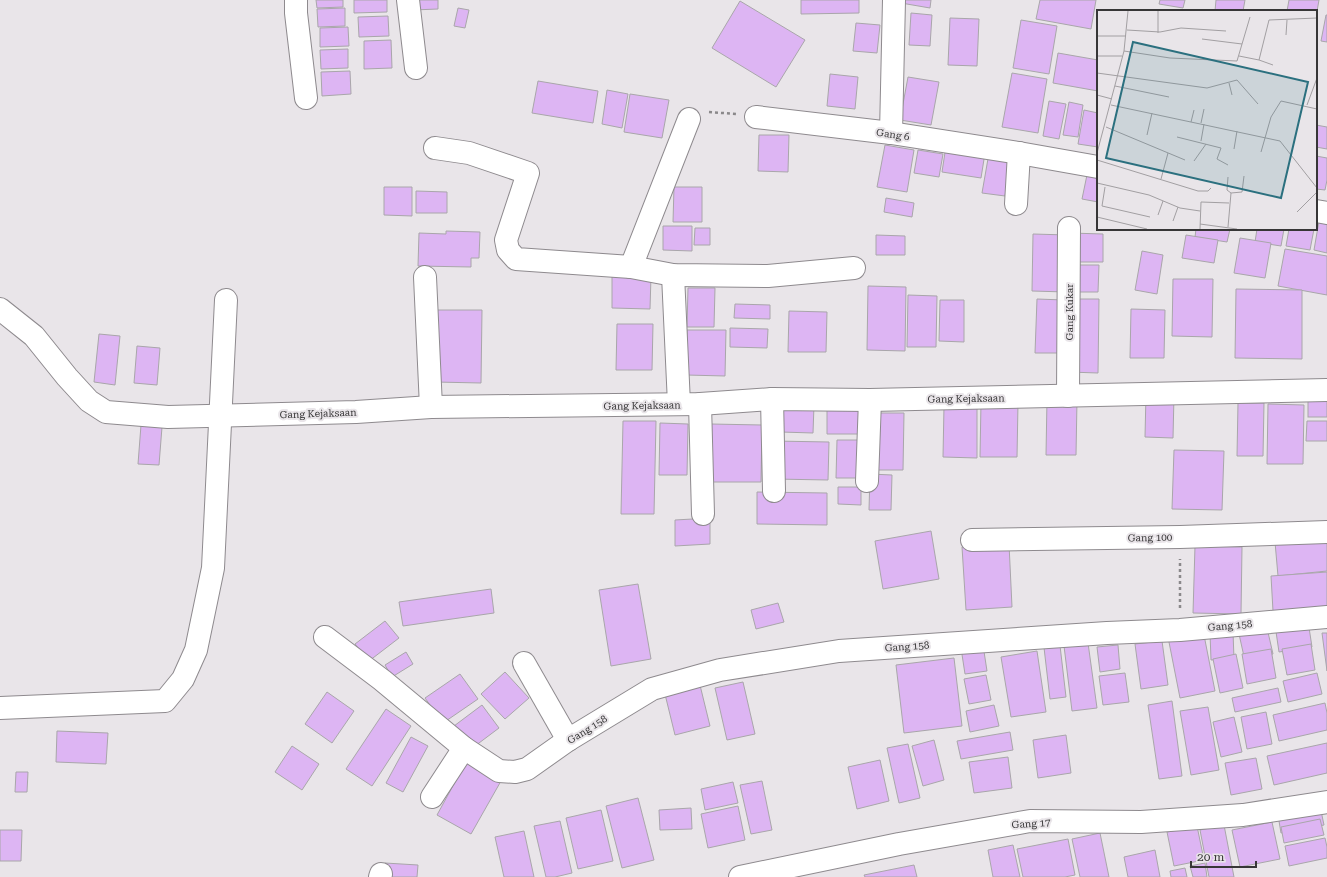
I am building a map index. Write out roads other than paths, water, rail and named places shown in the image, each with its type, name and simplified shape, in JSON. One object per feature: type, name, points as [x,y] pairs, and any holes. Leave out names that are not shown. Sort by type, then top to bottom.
[{"type":"street","points":[[296,0],[296,13],[306,98]]},
{"type":"street","points":[[408,0],[416,68]]},
{"type":"street","points":[[891,133],[894,0]]},
{"type":"street","name":"Gang 6","points":[[756,117],[891,133],[1097,167]]},
{"type":"street","points":[[630,268],[688,119]]},
{"type":"street","points":[[435,148],[469,153],[528,173],[506,240],[508,250],[516,259],[630,268],[674,275],[768,276],[854,268]]},
{"type":"street","points":[[1016,204],[1019,153]]},
{"type":"street","points":[[1317,211],[1327,213]]},
{"type":"street","name":"Gang Kukar","points":[[1068,396],[1069,228]]},
{"type":"street","points":[[674,275],[703,514]]},
{"type":"street","points":[[425,277],[431,407]]},
{"type":"street","points":[[0,708],[165,701],[183,679],[196,650],[212,568],[226,300]]},
{"type":"street","name":"Gang Kejaksaan","points":[[0,309],[34,336],[67,377],[89,401],[106,412],[168,416],[356,412],[431,407],[689,404],[772,399],[870,400],[1327,390]]},
{"type":"street","points":[[772,399],[774,491]]},
{"type":"street","points":[[867,481],[870,400]]},
{"type":"street","name":"Gang 100","points":[[972,540],[1327,532]]},
{"type":"street","name":"Gang 158","points":[[464,748],[499,771],[515,772],[527,769],[568,740],[652,689],[720,670],[839,651],[1180,630],[1327,617]]},
{"type":"street","points":[[325,637],[382,680],[464,748],[432,797]]},
{"type":"street","points":[[524,663],[568,740]]},
{"type":"street","name":"Gang 17","points":[[740,877],[899,844],[1030,821],[1141,822],[1235,816],[1327,802]]}]
